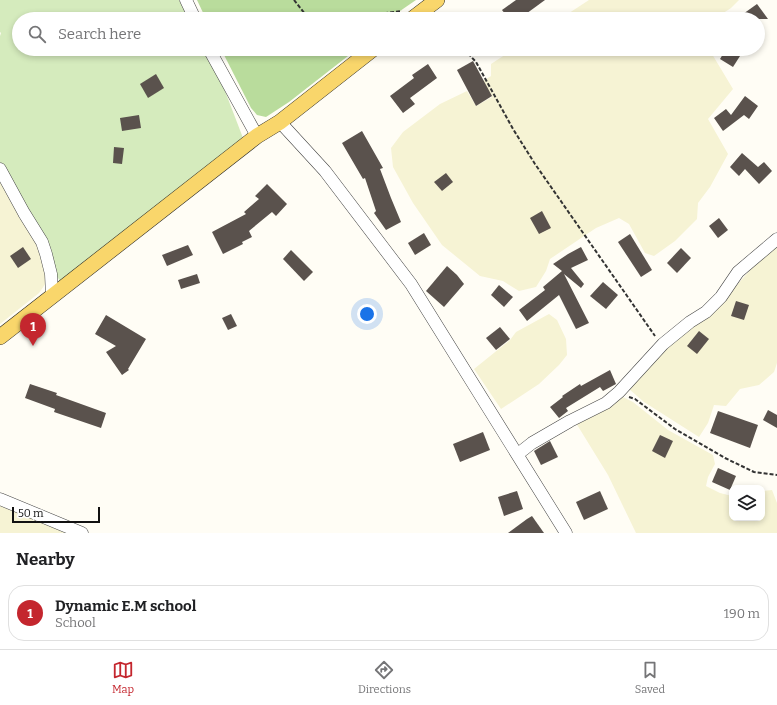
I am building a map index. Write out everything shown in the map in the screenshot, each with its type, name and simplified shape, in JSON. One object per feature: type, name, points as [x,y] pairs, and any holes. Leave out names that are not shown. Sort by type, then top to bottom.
[{"type":"main road","points":[[421,12],[432,4]]},
{"type":"main road","points":[[0,336],[96,263],[257,136],[280,122],[364,56]]},
{"type":"street","points":[[186,0],[192,12]]},
{"type":"street","points":[[213,56],[257,136]]},
{"type":"street","points":[[280,122],[326,171],[411,284],[566,533]]},
{"type":"street","points":[[0,169],[42,242],[51,274],[52,296]]},
{"type":"street","points":[[518,454],[532,443],[570,421],[606,403],[619,392],[663,344],[690,322],[706,312],[722,297],[738,272],[777,239]]},
{"type":"street","points":[[0,499],[82,533]]},
{"type":"path","points":[[294,0],[303,12]]},
{"type":"path","points":[[391,12],[432,4]]},
{"type":"path","points":[[470,56],[476,62],[513,129],[535,164],[624,294],[656,338],[663,344]]},
{"type":"path","points":[[619,392],[635,399],[675,429],[726,458],[754,472],[777,475]]},
{"type":"shaded area","points":[[589,0],[739,0],[725,12],[571,12]]},
{"type":"shaded area","points":[[503,56],[713,56],[733,89],[708,119],[728,154],[710,187],[698,203],[697,219],[675,241],[654,256],[645,253],[629,224],[619,218],[596,228],[550,259],[546,271],[536,287],[519,291],[503,281],[480,276],[442,245],[413,203],[393,167],[391,148],[403,132],[440,104],[467,91],[476,106],[492,97],[483,81],[491,76],[491,64]]},
{"type":"shaded area","points":[[0,176],[45,260],[46,283],[39,293],[0,324]]},
{"type":"shaded area","points":[[777,243],[777,363],[774,372],[759,385],[740,389],[726,406],[714,405],[708,423],[699,437],[644,402],[629,389],[670,343],[728,295],[760,259]]},
{"type":"shaded area","points":[[549,314],[557,320],[566,339],[567,355],[539,384],[501,409],[474,369],[510,340],[516,332]]},
{"type":"shaded area","points":[[621,396],[633,402],[668,430],[713,455],[715,464],[708,477],[706,486],[720,493],[729,495],[729,521],[765,521],[765,491],[772,490],[777,503],[777,533],[636,533],[608,475],[576,423]]},
{"type":"shaded area","points":[[0,505],[70,533],[0,533]]},
{"type":"green space","points":[[0,0],[179,0],[185,12],[12,12],[12,56],[208,56],[225,91],[243,138],[60,281],[56,275],[44,241],[0,162]]},
{"type":"green space","points":[[197,0],[416,0],[399,12],[203,12]]},
{"type":"green space","points":[[225,56],[348,56],[289,102],[266,117],[257,115],[251,108]]},
{"type":"building","points":[[516,0],[545,0],[529,12],[504,12],[502,10]]},
{"type":"building","points":[[757,4],[763,12],[746,12]]},
{"type":"building","points":[[722,56],[740,56],[733,67],[720,59]]},
{"type":"building","points":[[473,61],[492,96],[476,106],[457,70]]},
{"type":"building","points":[[428,64],[437,78],[410,98],[415,104],[403,113],[390,96],[414,78],[412,75]]},
{"type":"building","points":[[156,74],[164,88],[148,98],[140,84]]},
{"type":"building","points":[[745,96],[758,106],[749,119],[744,115],[723,131],[714,118],[726,109],[731,115]]},
{"type":"building","points":[[139,115],[141,128],[122,131],[120,118]]},
{"type":"building","points":[[362,131],[383,168],[380,169],[401,222],[386,230],[374,213],[376,211],[365,178],[363,179],[342,143]]},
{"type":"building","points":[[114,147],[124,148],[122,164],[113,163]]},
{"type":"building","points":[[742,153],[758,167],[764,162],[772,171],[759,184],[745,169],[739,176],[730,167]]},
{"type":"building","points":[[446,173],[453,182],[442,191],[434,182]]},
{"type":"building","points":[[267,184],[287,204],[276,216],[272,212],[249,231],[252,237],[242,242],[243,244],[223,254],[212,232],[246,214],[244,212],[259,199],[255,196]]},
{"type":"building","points":[[542,211],[551,228],[539,234],[530,218]]},
{"type":"building","points":[[719,218],[728,230],[718,238],[709,226]]},
{"type":"building","points":[[424,233],[431,245],[415,255],[408,243]]},
{"type":"building","points":[[630,234],[652,270],[641,277],[618,242]]},
{"type":"building","points":[[188,245],[193,255],[167,266],[162,255]]},
{"type":"building","points":[[23,247],[31,259],[18,268],[10,256]]},
{"type":"building","points":[[581,247],[588,260],[571,268],[584,284],[581,288],[564,274],[589,323],[576,329],[559,295],[527,321],[519,310],[545,290],[543,287],[562,271],[553,264]]},
{"type":"building","points":[[681,248],[691,258],[677,273],[667,263]]},
{"type":"building","points":[[291,250],[313,272],[304,281],[283,259]]},
{"type":"building","points":[[447,266],[464,284],[444,307],[426,291]]},
{"type":"building","points":[[197,274],[200,283],[181,289],[178,280]]},
{"type":"building","points":[[603,282],[618,295],[606,309],[590,296]]},
{"type":"building","points":[[499,285],[513,297],[504,307],[491,295]]},
{"type":"building","points":[[736,301],[749,305],[744,320],[731,316]]},
{"type":"building","points":[[231,314],[237,326],[228,330],[222,318]]},
{"type":"building","points":[[106,315],[146,339],[128,369],[129,370],[122,375],[106,352],[116,346],[95,334]]},
{"type":"building","points":[[500,327],[510,339],[496,350],[486,338]]},
{"type":"building","points":[[699,331],[709,339],[697,354],[687,346]]},
{"type":"building","points":[[610,370],[616,384],[603,391],[600,387],[566,408],[568,411],[559,418],[550,407],[563,397],[562,396],[580,384],[581,386]]},
{"type":"building","points":[[30,384],[57,393],[56,395],[106,413],[101,428],[54,412],[55,409],[25,398]]},
{"type":"building","points":[[768,410],[777,415],[777,428],[763,420]]},
{"type":"building","points":[[718,411],[758,425],[750,448],[710,433]]},
{"type":"building","points":[[483,432],[490,450],[460,462],[453,444]]},
{"type":"building","points":[[660,435],[673,441],[665,458],[652,451]]},
{"type":"building","points":[[550,441],[558,457],[541,465],[534,451]]},
{"type":"building","points":[[718,468],[736,476],[732,485],[729,485],[729,490],[712,482]]},
{"type":"building","points":[[517,491],[523,509],[504,516],[498,497]]},
{"type":"building","points":[[600,491],[608,509],[584,520],[576,502]]},
{"type":"building","points":[[532,516],[544,533],[508,533],[527,519]]},
{"type":"place","name":"Dynamic E.M school","points":[[33,346]]}]
